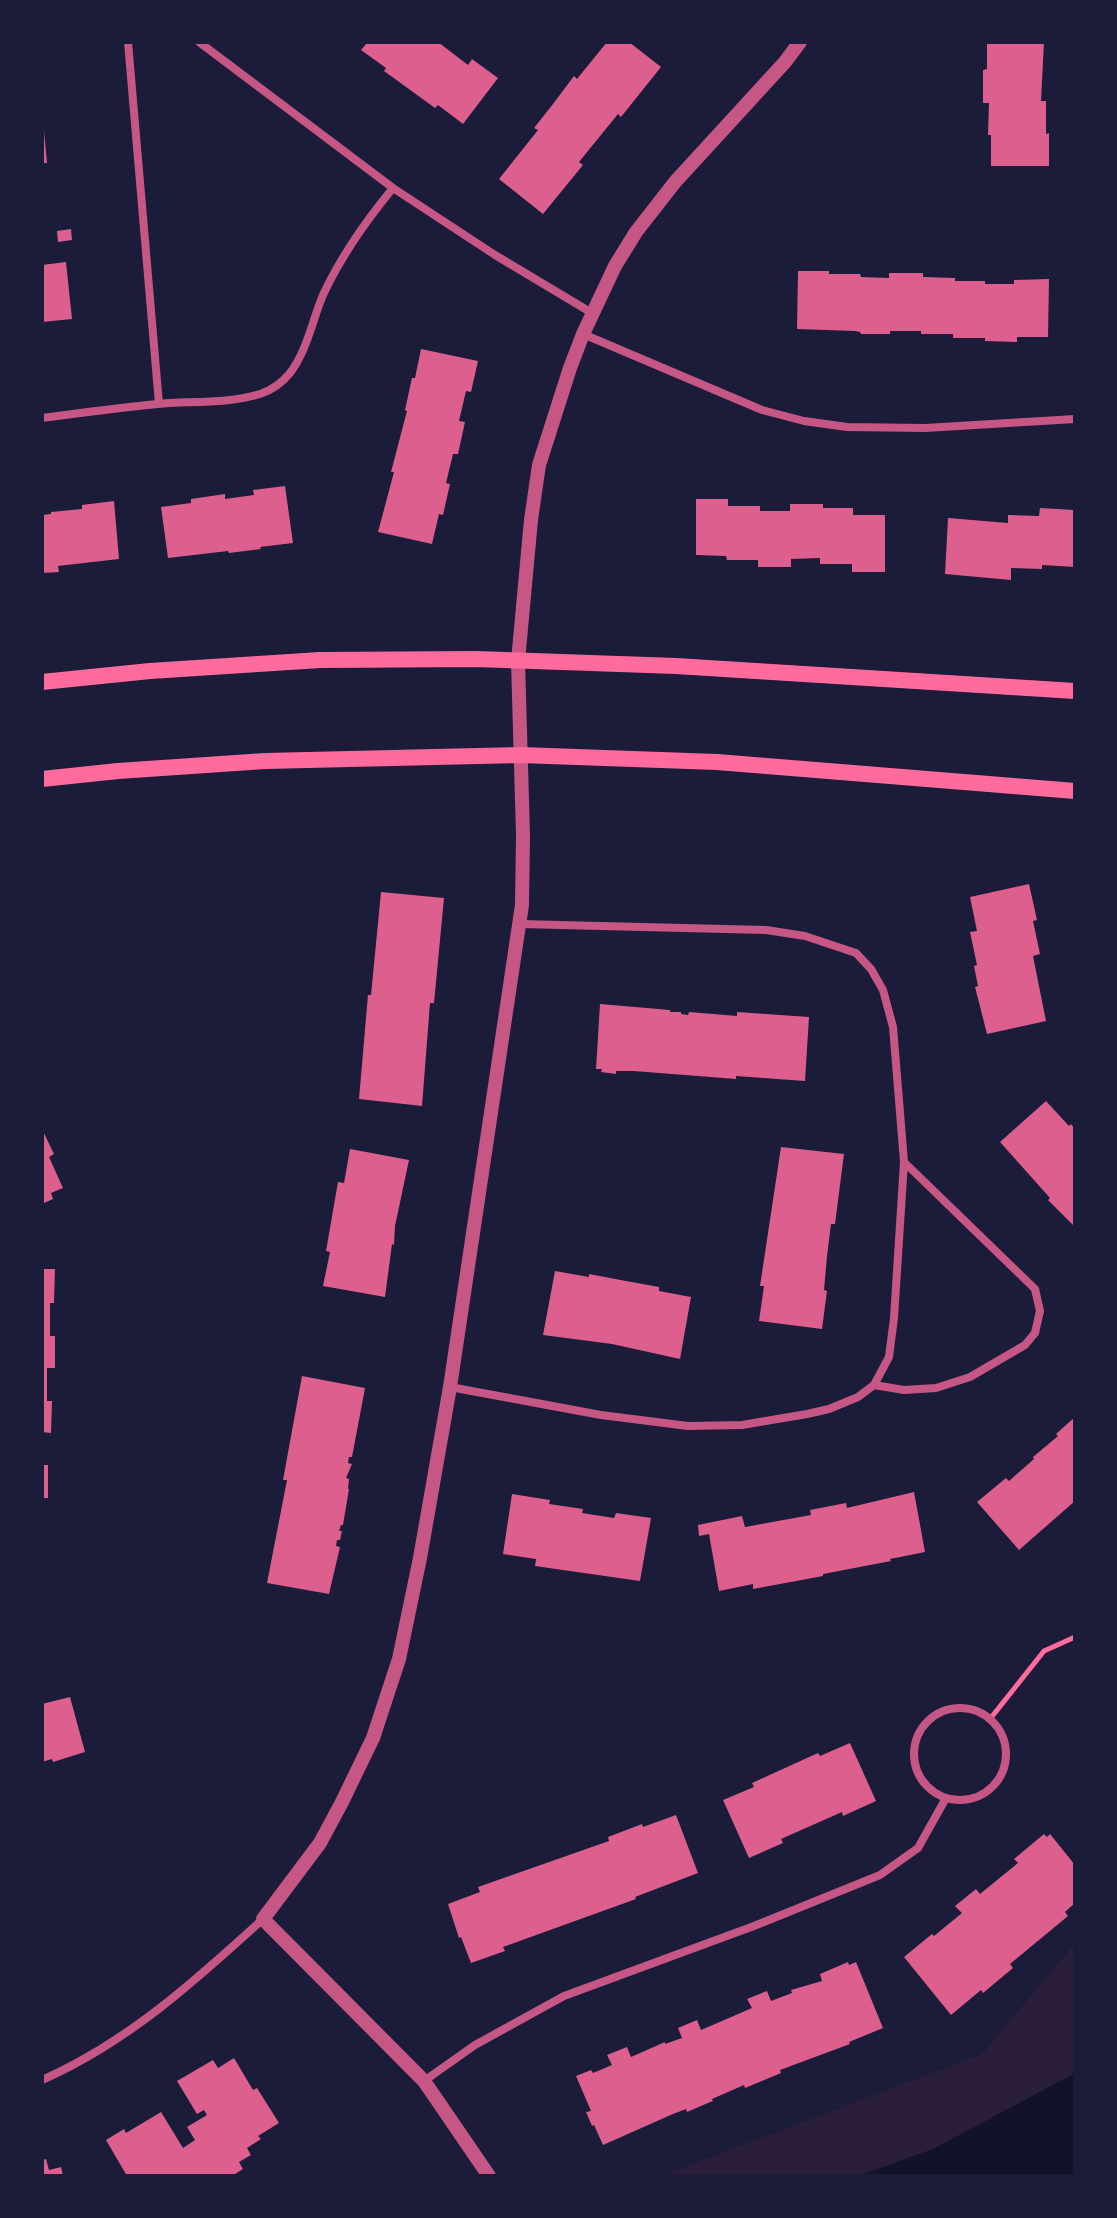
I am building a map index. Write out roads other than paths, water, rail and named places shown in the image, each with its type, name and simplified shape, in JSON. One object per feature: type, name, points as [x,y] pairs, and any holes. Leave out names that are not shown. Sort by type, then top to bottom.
[{"type":"main road","points":[[42,682],[150,671],[320,660],[476,659],[676,666],[1075,691]]},
{"type":"main road","points":[[42,779],[265,761],[521,755],[717,762],[1075,791]]},
{"type":"street","points":[[128,42],[159,404]]},
{"type":"street","points":[[199,42],[393,188],[495,255],[592,313]]},
{"type":"street","points":[[42,2080],[95,2054],[135,2028],[187,1988],[263,1919],[320,1843],[373,1738],[399,1659],[420,1558],[450,1387],[522,905],[518,661],[539,465],[570,368],[615,266],[636,232],[675,182],[800,42]]},
{"type":"street","points":[[42,418],[159,404],[218,401],[258,394],[280,383],[291,372],[302,352],[323,296],[344,253],[393,188]]},
{"type":"street","points":[[583,334],[762,410],[804,421],[847,427],[925,428],[1075,419]]},
{"type":"street","points":[[450,1387],[601,1415],[688,1426],[742,1425],[829,1409],[858,1397],[874,1385],[889,1357],[904,1162],[893,1027],[883,990],[871,969],[856,953],[805,936],[766,930],[519,924]]},
{"type":"street","points":[[874,1385],[904,1390],[936,1388],[970,1377],[1025,1345],[1035,1333],[1040,1311],[1035,1289],[904,1162]]},
{"type":"street","points":[[956,1708],[974,1710],[990,1719],[1002,1733],[1007,1750],[1004,1768],[996,1784],[981,1795],[964,1800],[946,1798],[930,1789],[919,1776],[914,1758],[916,1740],[925,1724],[939,1713],[956,1708]]},
{"type":"street","points":[[424,2081],[475,2045],[564,1996],[754,1926],[880,1875],[918,1848],[946,1798]]},
{"type":"street","points":[[263,1919],[424,2081],[489,2176]]}]
